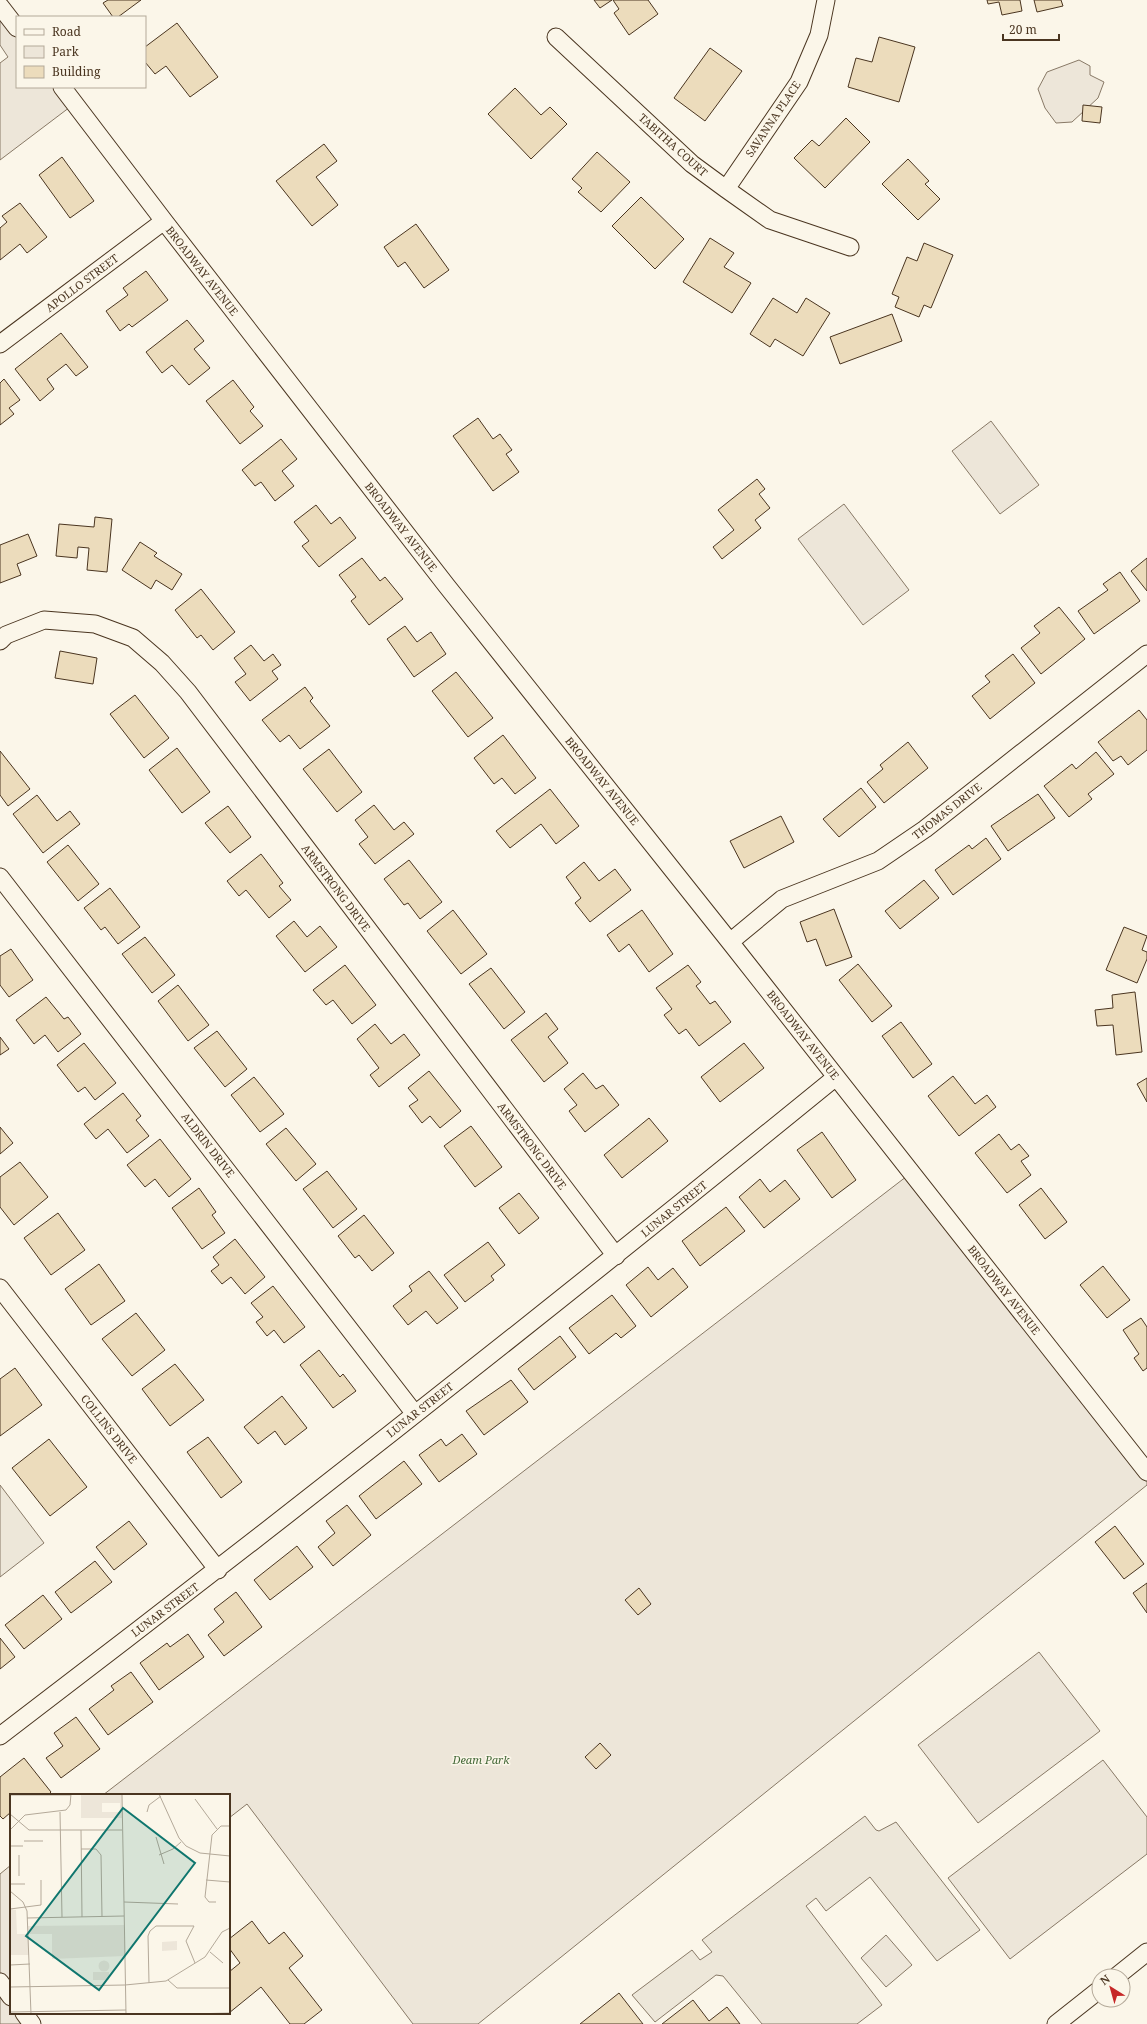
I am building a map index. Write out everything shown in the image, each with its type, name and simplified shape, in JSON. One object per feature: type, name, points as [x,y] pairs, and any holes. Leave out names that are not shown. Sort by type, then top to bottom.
[{"type":"street","name":"SAVANNA PLACE","points":[[726,189],[799,82],[819,35],[826,0]]},
{"type":"street","points":[[0,6],[16,27]]},
{"type":"street","name":"TABITHA COURT","points":[[556,36],[692,164],[726,189],[770,220],[850,247]]},
{"type":"street","name":"BROADWAY AVENUE","points":[[63,88],[446,585],[730,942],[1147,1472]]},
{"type":"street","name":"APOLLO STREET","points":[[0,344],[164,221]]},
{"type":"street","name":"ARMSTRONG DRIVE","points":[[0,641],[6,635],[44,620],[95,624],[133,638],[162,663],[188,692],[616,1256]]},
{"type":"street","name":"THOMAS DRIVE","points":[[730,942],[782,899],[878,861],[925,829],[1147,654]]},
{"type":"street","name":"ALDRIN DRIVE","points":[[0,877],[415,1414]]},
{"type":"street","name":"LUNAR STREET","points":[[0,1736],[218,1570],[616,1256],[836,1077]]},
{"type":"street","name":"COLLINS DRIVE","points":[[0,1288],[218,1570]]},
{"type":"street","points":[[1127,1968],[1147,1952]]},
{"type":"street","points":[[0,1982],[10,1996]]},
{"type":"street","points":[[1056,2024],[1091,1996]]},
{"type":"street","points":[[25,2014],[32,2024]]},
{"type":"green space","points":[[0,6],[16,27],[16,88],[63,88],[74,104],[0,160],[0,63],[8,57],[0,45]]},
{"type":"green space","points":[[1079,60],[1090,66],[1090,75],[1104,82],[1098,98],[1072,122],[1056,123],[1045,108],[1038,89],[1047,72]]},
{"type":"green space","points":[[991,421],[1039,485],[1000,514],[952,451]]},
{"type":"green space","points":[[844,504],[909,590],[863,625],[798,539]]},
{"type":"green space","name":"Deam Park","points":[[911,1173],[1147,1472],[1147,1485],[478,2024],[413,2024],[247,1804],[230,1817],[230,1794],[104,1794]]},
{"type":"green space","points":[[1039,1652],[1100,1731],[978,1823],[918,1745]]},
{"type":"green space","points":[[1103,1760],[1147,1817],[1147,1854],[1010,1959],[948,1878]]},
{"type":"green space","points":[[10,1866],[10,2014],[25,2014],[32,2024],[0,2024],[0,1874]]},
{"type":"green space","points":[[886,1935],[912,1965],[886,1987],[861,1958]]},
{"type":"shaded area","points":[[0,1485],[44,1543],[0,1577]]},
{"type":"shaded area","points":[[865,1816],[876,1830],[879,1831],[896,1822],[980,1930],[937,1961],[870,1877],[826,1911],[816,1898],[806,1906],[882,2005],[857,2024],[762,2024],[723,1976],[716,1975],[655,2022],[632,1995],[692,1950],[700,1960],[712,1952],[702,1940]]},
{"type":"building","points":[[108,0],[141,0],[119,16],[112,16],[103,3]]},
{"type":"building","points":[[594,0],[612,0],[600,8]]},
{"type":"building","points":[[613,0],[648,0],[658,14],[629,35],[614,13],[619,9]]},
{"type":"building","points":[[987,0],[1020,0],[1022,11],[1002,15],[999,2],[988,4]]},
{"type":"building","points":[[1034,0],[1061,0],[1063,6],[1037,12]]},
{"type":"building","points":[[177,23],[218,77],[190,97],[166,66],[155,74],[146,63],[146,46]]},
{"type":"building","points":[[879,37],[915,47],[899,102],[848,87],[856,58],[872,62]]},
{"type":"building","points":[[710,48],[742,71],[705,121],[674,98]]},
{"type":"building","points":[[515,88],[541,115],[550,107],[567,124],[531,159],[488,114]]},
{"type":"building","points":[[1083,105],[1102,107],[1100,123],[1082,121]]},
{"type":"building","points":[[846,118],[870,142],[825,188],[794,158],[812,140],[819,146]]},
{"type":"building","points":[[324,144],[337,161],[316,177],[338,205],[312,226],[276,181]]},
{"type":"building","points":[[597,152],[630,182],[601,212],[578,192],[582,188],[572,179]]},
{"type":"building","points":[[62,157],[94,201],[70,218],[39,175]]},
{"type":"building","points":[[908,159],[929,181],[925,184],[940,199],[918,220],[882,184]]},
{"type":"building","points":[[641,197],[684,239],[655,269],[612,226]]},
{"type":"building","points":[[20,203],[47,237],[27,253],[20,244],[0,260],[0,228],[7,222],[2,216]]},
{"type":"building","points":[[416,224],[449,270],[424,288],[405,262],[398,267],[384,247]]},
{"type":"building","points":[[710,238],[734,253],[724,267],[751,283],[732,313],[683,282]]},
{"type":"building","points":[[924,243],[953,255],[931,308],[924,305],[919,317],[895,307],[899,297],[892,294],[907,257],[917,261]]},
{"type":"building","points":[[146,271],[168,300],[132,327],[129,324],[120,331],[106,311],[128,295],[123,288]]},
{"type":"building","points":[[773,298],[797,313],[806,298],[830,313],[803,356],[775,339],[770,347],[750,334]]},
{"type":"building","points":[[892,314],[902,341],[840,364],[830,337]]},
{"type":"building","points":[[187,320],[204,341],[194,349],[210,368],[189,385],[172,365],[162,373],[146,352]]},
{"type":"building","points":[[61,333],[88,367],[76,376],[66,364],[47,379],[54,389],[40,401],[15,369]]},
{"type":"building","points":[[4,379],[20,400],[9,408],[14,414],[0,425],[0,383]]},
{"type":"building","points":[[233,380],[254,407],[250,411],[263,426],[240,444],[206,401]]},
{"type":"building","points":[[478,418],[493,439],[500,434],[512,450],[506,454],[519,472],[493,491],[453,436]]},
{"type":"building","points":[[281,439],[297,459],[282,471],[294,486],[275,501],[261,482],[255,486],[242,470]]},
{"type":"building","points":[[757,479],[765,489],[759,494],[770,508],[755,520],[761,528],[722,559],[713,547],[734,530],[718,510]]},
{"type":"building","points":[[316,505],[331,524],[340,517],[356,538],[319,567],[302,546],[309,541],[294,522]]},
{"type":"building","points":[[95,517],[112,519],[107,572],[87,570],[89,548],[78,547],[77,558],[56,556],[59,524],[94,527]]},
{"type":"building","points":[[28,534],[37,556],[17,564],[21,575],[0,583],[0,545]]},
{"type":"building","points":[[140,542],[157,553],[154,556],[182,574],[172,590],[156,580],[151,589],[122,570]]},
{"type":"building","points":[[362,558],[380,581],[385,577],[403,599],[369,625],[351,601],[356,597],[339,575]]},
{"type":"building","points":[[1147,558],[1147,591],[1131,571]]},
{"type":"building","points":[[1120,572],[1140,601],[1094,634],[1078,611],[1108,590],[1103,584]]},
{"type":"building","points":[[201,589],[235,632],[213,650],[201,635],[197,638],[175,610]]},
{"type":"building","points":[[1059,607],[1085,639],[1041,674],[1021,648],[1040,633],[1034,626]]},
{"type":"building","points":[[405,626],[417,642],[431,632],[446,654],[414,677],[387,639]]},
{"type":"building","points":[[251,645],[264,661],[273,654],[281,665],[272,671],[278,679],[250,701],[235,682],[246,674],[234,658]]},
{"type":"building","points":[[60,651],[97,658],[93,684],[55,678]]},
{"type":"building","points":[[1013,654],[1035,683],[990,719],[972,696],[990,682],[985,676]]},
{"type":"building","points":[[456,672],[493,718],[468,737],[432,691]]},
{"type":"building","points":[[305,687],[313,698],[310,701],[330,726],[300,749],[289,735],[280,742],[262,720]]},
{"type":"building","points":[[135,695],[169,738],[144,758],[110,714]]},
{"type":"building","points":[[1139,710],[1147,720],[1147,750],[1128,765],[1121,756],[1113,761],[1098,742]]},
{"type":"building","points":[[503,735],[536,778],[515,794],[502,778],[494,784],[474,758]]},
{"type":"building","points":[[908,742],[928,768],[884,803],[867,782],[883,769],[880,765]]},
{"type":"building","points":[[177,748],[210,792],[182,813],[149,770]]},
{"type":"building","points":[[329,749],[362,792],[337,812],[303,769]]},
{"type":"building","points":[[0,751],[30,789],[8,806],[0,795]]},
{"type":"building","points":[[1096,752],[1114,774],[1088,794],[1092,799],[1069,817],[1044,786],[1072,764],[1076,769]]},
{"type":"building","points":[[861,788],[876,807],[839,837],[823,819]]},
{"type":"building","points":[[550,789],[579,826],[556,844],[541,824],[510,848],[496,831]]},
{"type":"building","points":[[1038,794],[1055,818],[1008,851],[991,826]]},
{"type":"building","points":[[37,795],[57,821],[70,811],[80,824],[43,853],[13,814]]},
{"type":"building","points":[[374,805],[394,830],[404,822],[414,834],[375,864],[359,844],[368,837],[355,820]]},
{"type":"building","points":[[228,806],[251,837],[230,853],[205,823]]},
{"type":"building","points":[[781,816],[794,842],[744,868],[730,841]]},
{"type":"building","points":[[986,838],[1001,859],[953,895],[935,870],[969,845],[972,849]]},
{"type":"building","points":[[68,845],[99,884],[78,901],[47,862]]},
{"type":"building","points":[[261,854],[283,883],[279,886],[291,900],[269,918],[246,890],[239,896],[227,881]]},
{"type":"building","points":[[409,860],[442,902],[420,919],[408,903],[404,905],[384,879]]},
{"type":"building","points":[[584,862],[599,881],[615,869],[631,890],[590,922],[575,903],[581,898],[566,877]]},
{"type":"building","points":[[924,880],[939,898],[900,929],[885,911]]},
{"type":"building","points":[[110,888],[140,927],[118,944],[105,927],[101,930],[84,908]]},
{"type":"building","points":[[834,909],[852,957],[826,966],[816,939],[807,942],[800,922]]},
{"type":"building","points":[[453,910],[487,954],[461,974],[427,931]]},
{"type":"building","points":[[642,910],[673,954],[649,972],[629,944],[619,952],[607,935]]},
{"type":"building","points":[[294,921],[307,937],[320,926],[337,947],[305,972],[276,936]]},
{"type":"building","points":[[1124,927],[1147,936],[1142,950],[1147,952],[1147,959],[1137,983],[1106,970]]},
{"type":"building","points":[[145,937],[175,975],[152,993],[122,954]]},
{"type":"building","points":[[11,949],[33,980],[9,997],[0,985],[0,956]]},
{"type":"building","points":[[858,964],[892,1006],[872,1022],[839,980]]},
{"type":"building","points":[[345,965],[376,1005],[352,1024],[333,1000],[326,1005],[313,990]]},
{"type":"building","points":[[688,965],[701,982],[696,986],[710,1004],[715,1001],[731,1022],[699,1046],[686,1029],[679,1034],[664,1015],[672,1009],[656,988]]},
{"type":"building","points":[[491,968],[525,1012],[504,1029],[469,984]]},
{"type":"building","points":[[178,985],[209,1025],[188,1041],[158,1001]]},
{"type":"building","points":[[1135,992],[1142,1052],[1116,1055],[1113,1025],[1097,1026],[1095,1010],[1113,1008],[1112,995]]},
{"type":"building","points":[[46,997],[64,1019],[68,1017],[81,1034],[58,1052],[45,1035],[34,1044],[16,1020]]},
{"type":"building","points":[[546,1013],[558,1029],[548,1037],[568,1063],[544,1082],[511,1040]]},
{"type":"building","points":[[901,1022],[932,1064],[913,1078],[882,1036]]},
{"type":"building","points":[[375,1024],[391,1044],[404,1034],[420,1055],[379,1087],[370,1075],[379,1068],[357,1039]]},
{"type":"building","points":[[217,1031],[247,1069],[225,1087],[194,1048]]},
{"type":"building","points":[[0,1037],[9,1049],[0,1055]]},
{"type":"building","points":[[84,1043],[116,1083],[95,1100],[85,1087],[78,1092],[57,1065]]},
{"type":"building","points":[[744,1043],[764,1068],[720,1102],[701,1077]]},
{"type":"building","points":[[429,1071],[461,1111],[440,1128],[430,1116],[422,1123],[409,1106],[418,1100],[408,1088]]},
{"type":"building","points":[[583,1073],[596,1089],[603,1085],[619,1105],[585,1132],[569,1111],[577,1105],[564,1089]]},
{"type":"building","points":[[953,1076],[975,1104],[987,1095],[996,1107],[959,1136],[928,1096]]},
{"type":"building","points":[[254,1077],[284,1114],[260,1132],[231,1095]]},
{"type":"building","points":[[1147,1078],[1147,1102],[1137,1084]]},
{"type":"building","points":[[123,1093],[141,1116],[136,1120],[149,1136],[127,1153],[108,1129],[96,1139],[84,1124]]},
{"type":"building","points":[[649,1118],[668,1141],[622,1178],[604,1155]]},
{"type":"building","points":[[471,1126],[502,1167],[475,1187],[444,1146]]},
{"type":"building","points":[[0,1127],[13,1143],[0,1154]]},
{"type":"building","points":[[286,1128],[316,1164],[296,1181],[266,1144]]},
{"type":"building","points":[[822,1132],[856,1180],[832,1198],[797,1150]]},
{"type":"building","points":[[999,1134],[1011,1150],[1019,1144],[1029,1156],[1021,1161],[1031,1175],[1007,1193],[975,1153]]},
{"type":"building","points":[[160,1139],[191,1179],[169,1197],[155,1179],[145,1187],[127,1165]]},
{"type":"building","points":[[20,1162],[48,1197],[14,1225],[0,1207],[0,1177]]},
{"type":"building","points":[[327,1171],[357,1209],[333,1228],[303,1189]]},
{"type":"building","points":[[760,1179],[770,1192],[785,1180],[800,1199],[764,1228],[739,1197]]},
{"type":"building","points":[[199,1188],[216,1212],[212,1215],[225,1233],[202,1249],[172,1208]]},
{"type":"building","points":[[1041,1188],[1067,1222],[1045,1239],[1019,1205]]},
{"type":"building","points":[[519,1193],[539,1218],[519,1234],[499,1208]]},
{"type":"building","points":[[726,1207],[745,1231],[700,1266],[682,1241]]},
{"type":"building","points":[[58,1213],[85,1250],[51,1275],[24,1238]]},
{"type":"building","points":[[364,1215],[394,1253],[372,1271],[359,1255],[355,1258],[338,1236]]},
{"type":"building","points":[[235,1239],[265,1277],[245,1294],[231,1277],[222,1284],[211,1271],[219,1265],[213,1257]]},
{"type":"building","points":[[488,1242],[505,1265],[491,1276],[494,1280],[465,1302],[444,1275]]},
{"type":"building","points":[[99,1264],[125,1301],[91,1325],[65,1289]]},
{"type":"building","points":[[1103,1266],[1130,1300],[1107,1318],[1080,1285]]},
{"type":"building","points":[[648,1267],[658,1280],[673,1268],[688,1287],[651,1317],[626,1285]]},
{"type":"building","points":[[429,1271],[458,1308],[437,1324],[426,1311],[408,1325],[393,1306],[412,1291],[409,1286]]},
{"type":"building","points":[[273,1286],[305,1327],[284,1343],[274,1330],[267,1336],[256,1322],[263,1317],[251,1303]]},
{"type":"building","points":[[612,1295],[636,1326],[621,1338],[616,1333],[589,1354],[569,1328]]},
{"type":"building","points":[[136,1313],[165,1350],[132,1376],[102,1339]]},
{"type":"building","points":[[1141,1318],[1147,1327],[1147,1368],[1143,1371],[1134,1358],[1139,1354],[1123,1330]]},
{"type":"building","points":[[560,1336],[576,1357],[534,1390],[518,1369]]},
{"type":"building","points":[[319,1350],[340,1377],[343,1374],[356,1391],[333,1408],[300,1365]]},
{"type":"building","points":[[175,1364],[204,1400],[170,1426],[142,1389]]},
{"type":"building","points":[[15,1368],[42,1405],[0,1436],[0,1379]]},
{"type":"building","points":[[511,1380],[528,1402],[484,1435],[466,1411]]},
{"type":"building","points":[[282,1396],[307,1428],[285,1445],[275,1431],[258,1444],[244,1427]]},
{"type":"building","points":[[462,1434],[477,1454],[439,1482],[419,1455],[441,1439],[446,1446]]},
{"type":"building","points":[[208,1437],[242,1482],[221,1498],[187,1452]]},
{"type":"building","points":[[49,1439],[87,1487],[50,1516],[12,1468]]},
{"type":"building","points":[[404,1461],[422,1484],[376,1519],[359,1496]]},
{"type":"building","points":[[347,1505],[371,1535],[333,1566],[318,1547],[335,1533],[326,1521]]},
{"type":"building","points":[[129,1521],[147,1544],[114,1570],[96,1547]]},
{"type":"building","points":[[1115,1526],[1144,1564],[1124,1579],[1095,1542]]},
{"type":"building","points":[[297,1546],[313,1567],[270,1600],[254,1580]]},
{"type":"building","points":[[95,1561],[112,1582],[71,1613],[55,1592]]},
{"type":"building","points":[[1147,1583],[1147,1613],[1133,1593]]},
{"type":"building","points":[[639,1588],[651,1604],[638,1615],[625,1600]]},
{"type":"building","points":[[236,1592],[262,1627],[224,1656],[208,1635],[224,1622],[214,1609]]},
{"type":"building","points":[[43,1595],[62,1619],[24,1649],[5,1625]]},
{"type":"building","points":[[188,1634],[204,1657],[159,1690],[140,1663],[167,1643],[170,1647]]},
{"type":"building","points":[[0,1638],[15,1657],[0,1669]]},
{"type":"building","points":[[131,1672],[153,1702],[108,1735],[89,1709],[114,1690],[111,1686]]},
{"type":"building","points":[[76,1717],[100,1749],[61,1778],[46,1758],[63,1746],[54,1733]]},
{"type":"building","points":[[600,1743],[611,1755],[596,1769],[585,1757]]},
{"type":"building","points":[[24,1758],[51,1792],[49,1794],[10,1794],[10,1813],[3,1819],[0,1816],[0,1777]]},
{"type":"building","points":[[252,1921],[269,1944],[284,1932],[303,1956],[289,1968],[322,2010],[304,2024],[290,2024],[261,1987],[230,2012],[230,1971],[240,1963],[230,1949],[230,1938]]},
{"type":"building","points":[[619,1993],[643,2024],[580,2024]]},
{"type":"building","points":[[693,2000],[709,2021],[727,2007],[740,2024],[662,2024]]}]
